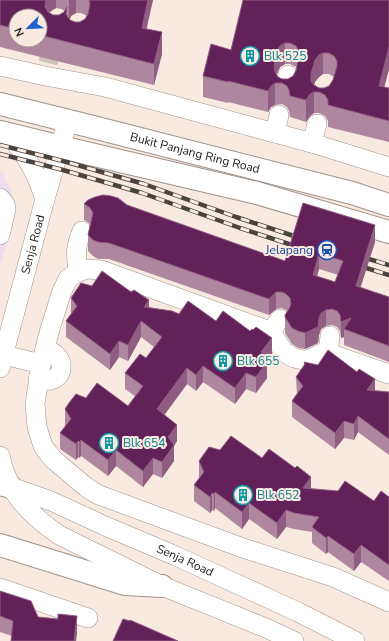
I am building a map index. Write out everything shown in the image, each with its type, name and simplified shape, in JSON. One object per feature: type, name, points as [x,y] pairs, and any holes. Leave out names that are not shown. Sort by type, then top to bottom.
[{"type":"main road","name":"Bukit Panjang Ring Road","points":[[0,104],[352,193],[389,205]]},
{"type":"main road","name":"Bukit Panjang Ring Road","points":[[4,133],[257,193],[389,232]]},
{"type":"main road","points":[[0,545],[125,584],[162,586]]},
{"type":"street","points":[[0,66],[68,72],[105,87],[312,143],[389,167]]},
{"type":"street","points":[[275,133],[279,115]]},
{"type":"street","name":"Senja Road","points":[[1,359],[68,120]]},
{"type":"street","points":[[312,143],[317,124]]},
{"type":"street","points":[[4,133],[19,147],[31,165],[45,198]]},
{"type":"street","points":[[0,198],[5,204],[6,209],[0,235]]},
{"type":"street","points":[[78,272],[76,251],[77,242],[82,231]]},
{"type":"street","points":[[389,374],[329,344],[322,353],[308,360],[294,358],[284,352],[275,338],[275,326],[264,329],[124,271],[88,268],[78,272],[68,279],[62,290],[41,364],[35,404],[37,427],[43,446],[54,460],[92,492],[243,548],[333,576],[389,602]]},
{"type":"street","points":[[1,359],[41,364]]},
{"type":"street","points":[[0,456],[6,476],[6,486],[33,515],[59,535],[162,586],[266,628],[294,641]]},
{"type":"street","name":"Senja Road","points":[[6,486],[51,501],[176,556],[298,612],[355,641]]},
{"type":"street","points":[[0,588],[88,618]]},
{"type":"shaded area","points":[[0,171],[3,173],[12,194],[15,212],[12,229],[0,265]]},
{"type":"building","points":[[0,0],[46,0],[46,8],[8,8],[8,27],[0,25]]},
{"type":"building","points":[[89,0],[148,0],[142,28],[162,32],[154,64],[48,37],[48,12],[53,15],[59,15],[64,12],[67,7],[66,14],[70,20],[80,22],[85,19],[88,14],[90,4]]},
{"type":"building","points":[[243,0],[389,0],[389,47],[379,86],[389,88],[389,121],[328,105],[328,100],[325,95],[319,92],[310,94],[306,100],[290,96],[287,86],[282,83],[275,83],[268,91],[203,76],[211,44],[231,50]],"holes":[[[285,43],[290,43],[296,46],[299,56],[296,71],[293,76],[288,79],[278,77],[274,66],[277,51],[280,46]],[[323,53],[329,53],[334,56],[337,61],[337,66],[333,80],[329,86],[319,88],[311,81],[311,74],[315,60]]]},
{"type":"building","points":[[103,195],[118,198],[127,205],[285,261],[303,203],[375,225],[356,286],[389,297],[389,346],[344,329],[351,318],[341,322],[340,315],[337,311],[332,309],[321,313],[318,327],[305,333],[298,331],[292,328],[285,317],[291,304],[290,298],[282,292],[276,292],[269,299],[109,243],[93,240],[88,235],[93,213],[90,208],[84,204],[88,200]],"holes":[[[319,253],[343,261],[335,282],[313,275]]]},
{"type":"building","points":[[102,271],[131,292],[134,290],[149,300],[144,307],[172,311],[179,314],[188,301],[216,321],[223,311],[250,331],[256,327],[272,338],[261,352],[267,362],[256,377],[246,373],[235,388],[203,366],[196,375],[187,368],[157,409],[177,425],[168,437],[174,445],[162,462],[153,458],[143,471],[116,450],[108,460],[81,440],[76,444],[60,433],[71,419],[65,409],[69,403],[76,394],[86,398],[97,383],[128,406],[143,386],[125,373],[140,354],[146,358],[162,337],[141,321],[128,345],[119,341],[110,354],[66,321],[77,306],[71,298],[81,283],[92,286]]},
{"type":"building","points":[[328,350],[357,372],[359,369],[375,379],[367,390],[389,392],[389,439],[358,416],[354,424],[344,421],[335,433],[292,401],[303,386],[296,377],[305,364],[304,362],[318,365]]},
{"type":"building","points":[[231,436],[262,458],[269,449],[295,468],[297,466],[311,477],[303,488],[338,491],[345,481],[374,501],[381,491],[389,497],[389,565],[361,545],[354,554],[328,536],[326,538],[312,527],[319,517],[294,513],[286,510],[277,523],[249,503],[242,512],[215,492],[214,494],[212,493],[210,497],[194,485],[204,472],[199,461],[209,447],[220,450]]},
{"type":"building","points":[[0,591],[31,601],[38,617],[58,619],[58,614],[77,616],[74,641],[11,641],[13,621],[0,616]]},
{"type":"building","points":[[123,619],[130,620],[178,641],[113,641]]},
{"type":"tunnel","points":[[48,63],[55,33]]},
{"type":"railway","points":[[0,145],[144,184],[303,239]]},
{"type":"railway","points":[[0,154],[63,170],[142,193],[301,248]]},
{"type":"railway","points":[[359,256],[389,265]]},
{"type":"railway","points":[[357,265],[389,275]]},
{"type":"place","name":"Blk 525","points":[[250,56]]},
{"type":"place","name":"Jelapang","points":[[327,250]]},
{"type":"place","name":"Blk 655","points":[[223,361]]},
{"type":"place","name":"Blk 654","points":[[109,443]]},
{"type":"place","name":"Blk 652","points":[[243,495]]}]
